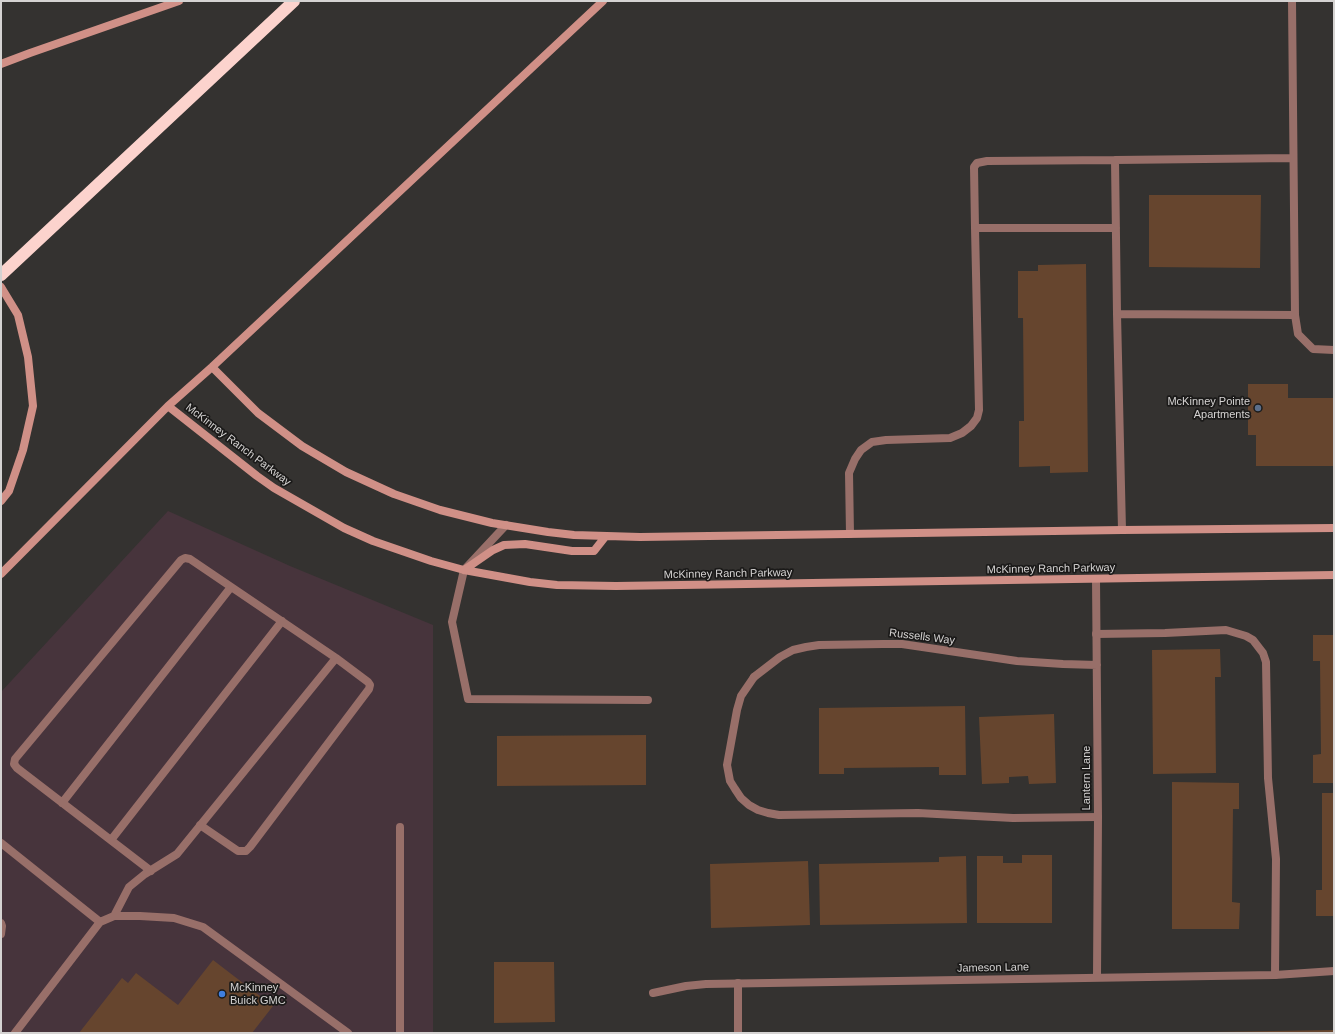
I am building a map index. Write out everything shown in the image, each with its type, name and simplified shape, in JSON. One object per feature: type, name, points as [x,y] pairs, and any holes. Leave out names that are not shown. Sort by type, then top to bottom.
[{"type":"highway","points":[[1,275],[294,1]]},
{"type":"main road","points":[[1,64],[179,1]]},
{"type":"main road","points":[[1,574],[168,406],[212,367],[603,1]]},
{"type":"main road","points":[[1,287],[18,315],[28,357],[33,406],[23,450],[8,490],[1,501]]},
{"type":"main road","points":[[212,367],[258,413],[302,446],[346,472],[394,494],[465,517],[506,525],[574,535],[605,537],[1334,528]]},
{"type":"main road","name":"McKinney Ranch Parkway","points":[[168,406],[274,488],[344,528],[373,541],[464,570],[557,586],[1334,575]]},
{"type":"main road","points":[[464,570],[493,550],[504,545],[525,544],[572,550],[594,550],[605,537]]},
{"type":"street","points":[[1292,1],[1295,314],[1298,334],[1312,349],[1334,350]]},
{"type":"street","points":[[850,534],[849,473],[861,450],[872,442],[886,440],[950,438],[962,433],[971,426],[977,418],[979,410],[974,167],[977,163],[987,161],[1293,158]]},
{"type":"street","points":[[1115,160],[1122,530]]},
{"type":"street","points":[[975,228],[1116,228]]},
{"type":"street","points":[[1117,314],[1295,314]]},
{"type":"street","points":[[506,525],[464,570],[452,622],[468,699],[648,700]]},
{"type":"street","points":[[151,871],[17,768],[14,764],[15,759],[181,560],[185,558],[190,559],[336,658],[370,685],[369,689],[246,851],[238,851],[200,825]]},
{"type":"street","name":"Lantern Lane","points":[[1096,579],[1098,817],[1097,977]]},
{"type":"street","points":[[62,803],[231,587]]},
{"type":"street","points":[[111,840],[282,621]]},
{"type":"street","points":[[1096,634],[1226,630],[1246,636],[1253,640],[1264,653],[1266,662],[1268,778],[1276,859],[1275,975]]},
{"type":"street","name":"Russells Way","points":[[1097,665],[1017,661],[902,644],[806,646],[793,650],[780,657],[754,677],[742,696],[737,710],[727,765],[730,781],[741,798],[749,806],[758,810],[779,814],[918,812],[1013,818],[1098,817]]},
{"type":"street","points":[[114,916],[129,887],[177,854],[336,658]]},
{"type":"street","points":[[400,827],[400,1033]]},
{"type":"street","points":[[1,843],[100,922]]},
{"type":"street","points":[[15,1033],[100,922],[114,916],[174,918],[203,927],[348,1033]]},
{"type":"street","points":[[1,923],[1,934]]},
{"type":"street","name":"Jameson Lane","points":[[653,993],[686,986],[738,983],[1275,975],[1334,971]]},
{"type":"street","points":[[738,983],[738,1033]]},
{"type":"shaded area","points":[[168,511],[290,566],[433,625],[433,1033],[1,1033],[1,692]]},
{"type":"building","points":[[1149,195],[1261,195],[1260,268],[1149,267]]},
{"type":"building","points":[[1086,264],[1088,472],[1050,473],[1050,466],[1019,467],[1019,421],[1024,421],[1023,318],[1018,318],[1018,271],[1038,271],[1038,265]]},
{"type":"building","points":[[1248,384],[1288,384],[1288,398],[1334,398],[1334,466],[1256,466],[1256,435],[1248,435]]},
{"type":"building","points":[[1313,635],[1334,635],[1334,783],[1313,783],[1313,755],[1321,754],[1320,661],[1313,661]]},
{"type":"building","points":[[1220,649],[1221,677],[1215,677],[1216,773],[1153,774],[1152,650]]},
{"type":"building","points":[[965,706],[966,775],[939,775],[939,767],[844,768],[844,774],[819,774],[819,708]]},
{"type":"building","points":[[1054,714],[1056,783],[1029,784],[1028,776],[1009,777],[1009,783],[982,784],[979,717]]},
{"type":"building","points":[[646,735],[646,785],[497,786],[497,736]]},
{"type":"building","points":[[1172,782],[1239,783],[1239,809],[1233,809],[1232,902],[1240,903],[1239,929],[1172,929]]},
{"type":"building","points":[[1322,793],[1334,793],[1334,916],[1316,916],[1316,890],[1322,890]]},
{"type":"building","points":[[1022,855],[1052,855],[1052,923],[977,923],[977,856],[1003,856],[1003,863],[1022,863]]},
{"type":"building","points":[[966,856],[967,923],[820,925],[819,864],[939,862],[939,857]]},
{"type":"building","points":[[808,861],[810,925],[711,928],[710,864]]},
{"type":"building","name":"McKinney Buick GMC","points":[[213,960],[273,1006],[252,1033],[79,1033],[122,978],[128,983],[136,973],[178,1005]]},
{"type":"building","points":[[494,962],[554,962],[555,1022],[494,1023]]},
{"type":"building","points":[[1333,1030],[1333,1033],[1211,1033],[1211,1032]]},
{"type":"place","name":"McKinney Pointe Apartments","points":[[1258,408]]},
{"type":"place","name":"McKinney Buick GMC","points":[[222,994]]}]
